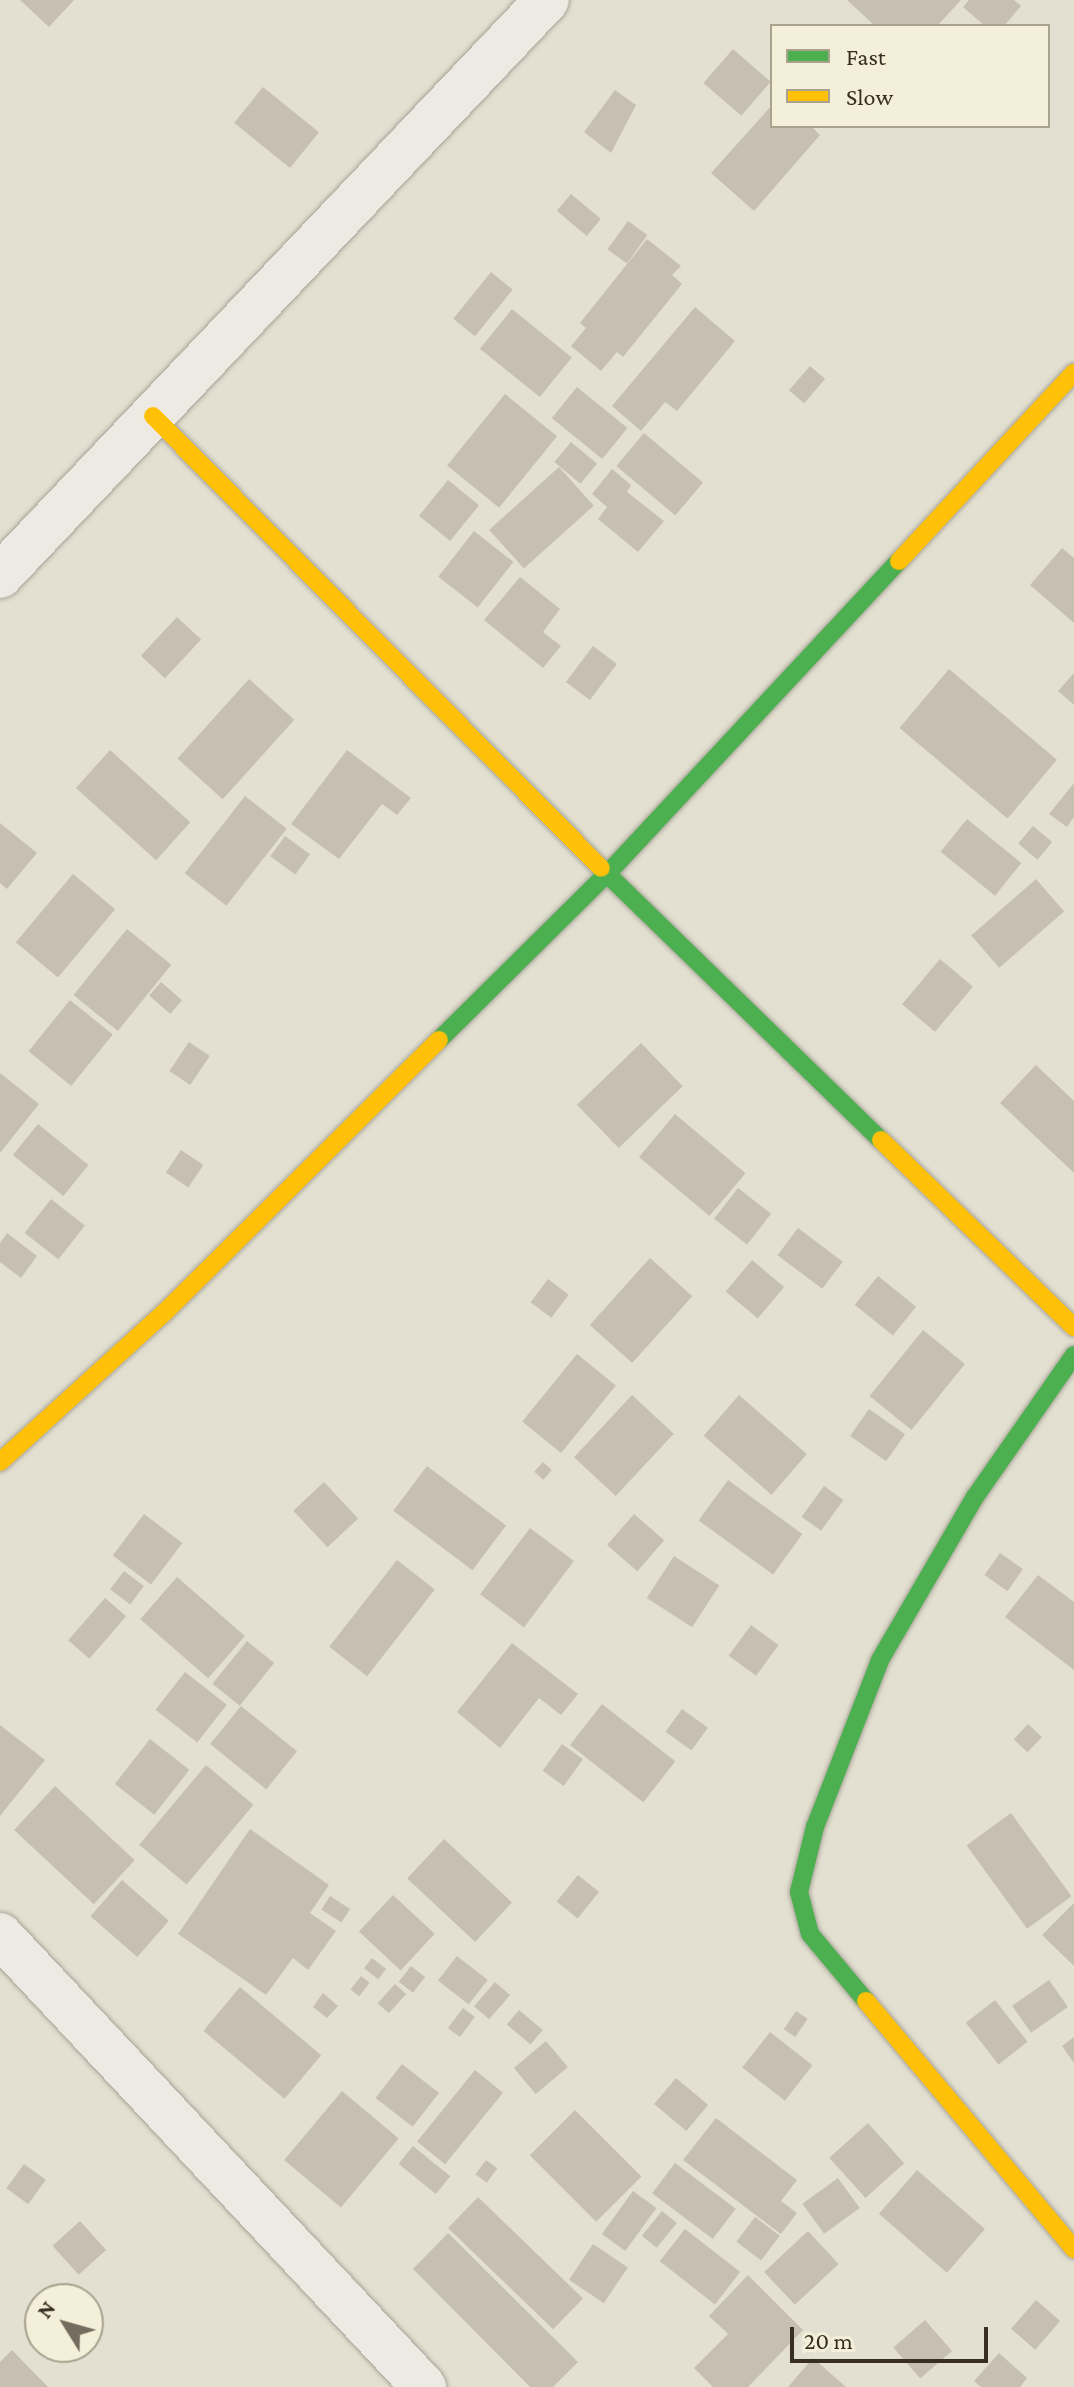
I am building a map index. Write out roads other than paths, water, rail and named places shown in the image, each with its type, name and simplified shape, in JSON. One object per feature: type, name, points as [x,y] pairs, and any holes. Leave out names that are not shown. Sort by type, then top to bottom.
[{"type":"street","points":[[0,576],[547,0]]},
{"type":"street","points":[[0,1462],[165,1312],[607,874],[1074,373]]},
{"type":"street","points":[[153,416],[607,874],[1074,1327]]},
{"type":"street","points":[[1074,1355],[975,1497],[880,1660],[815,1827],[799,1892],[810,1934],[1074,2249]]},
{"type":"street","points":[[0,1935],[424,2387]]}]
